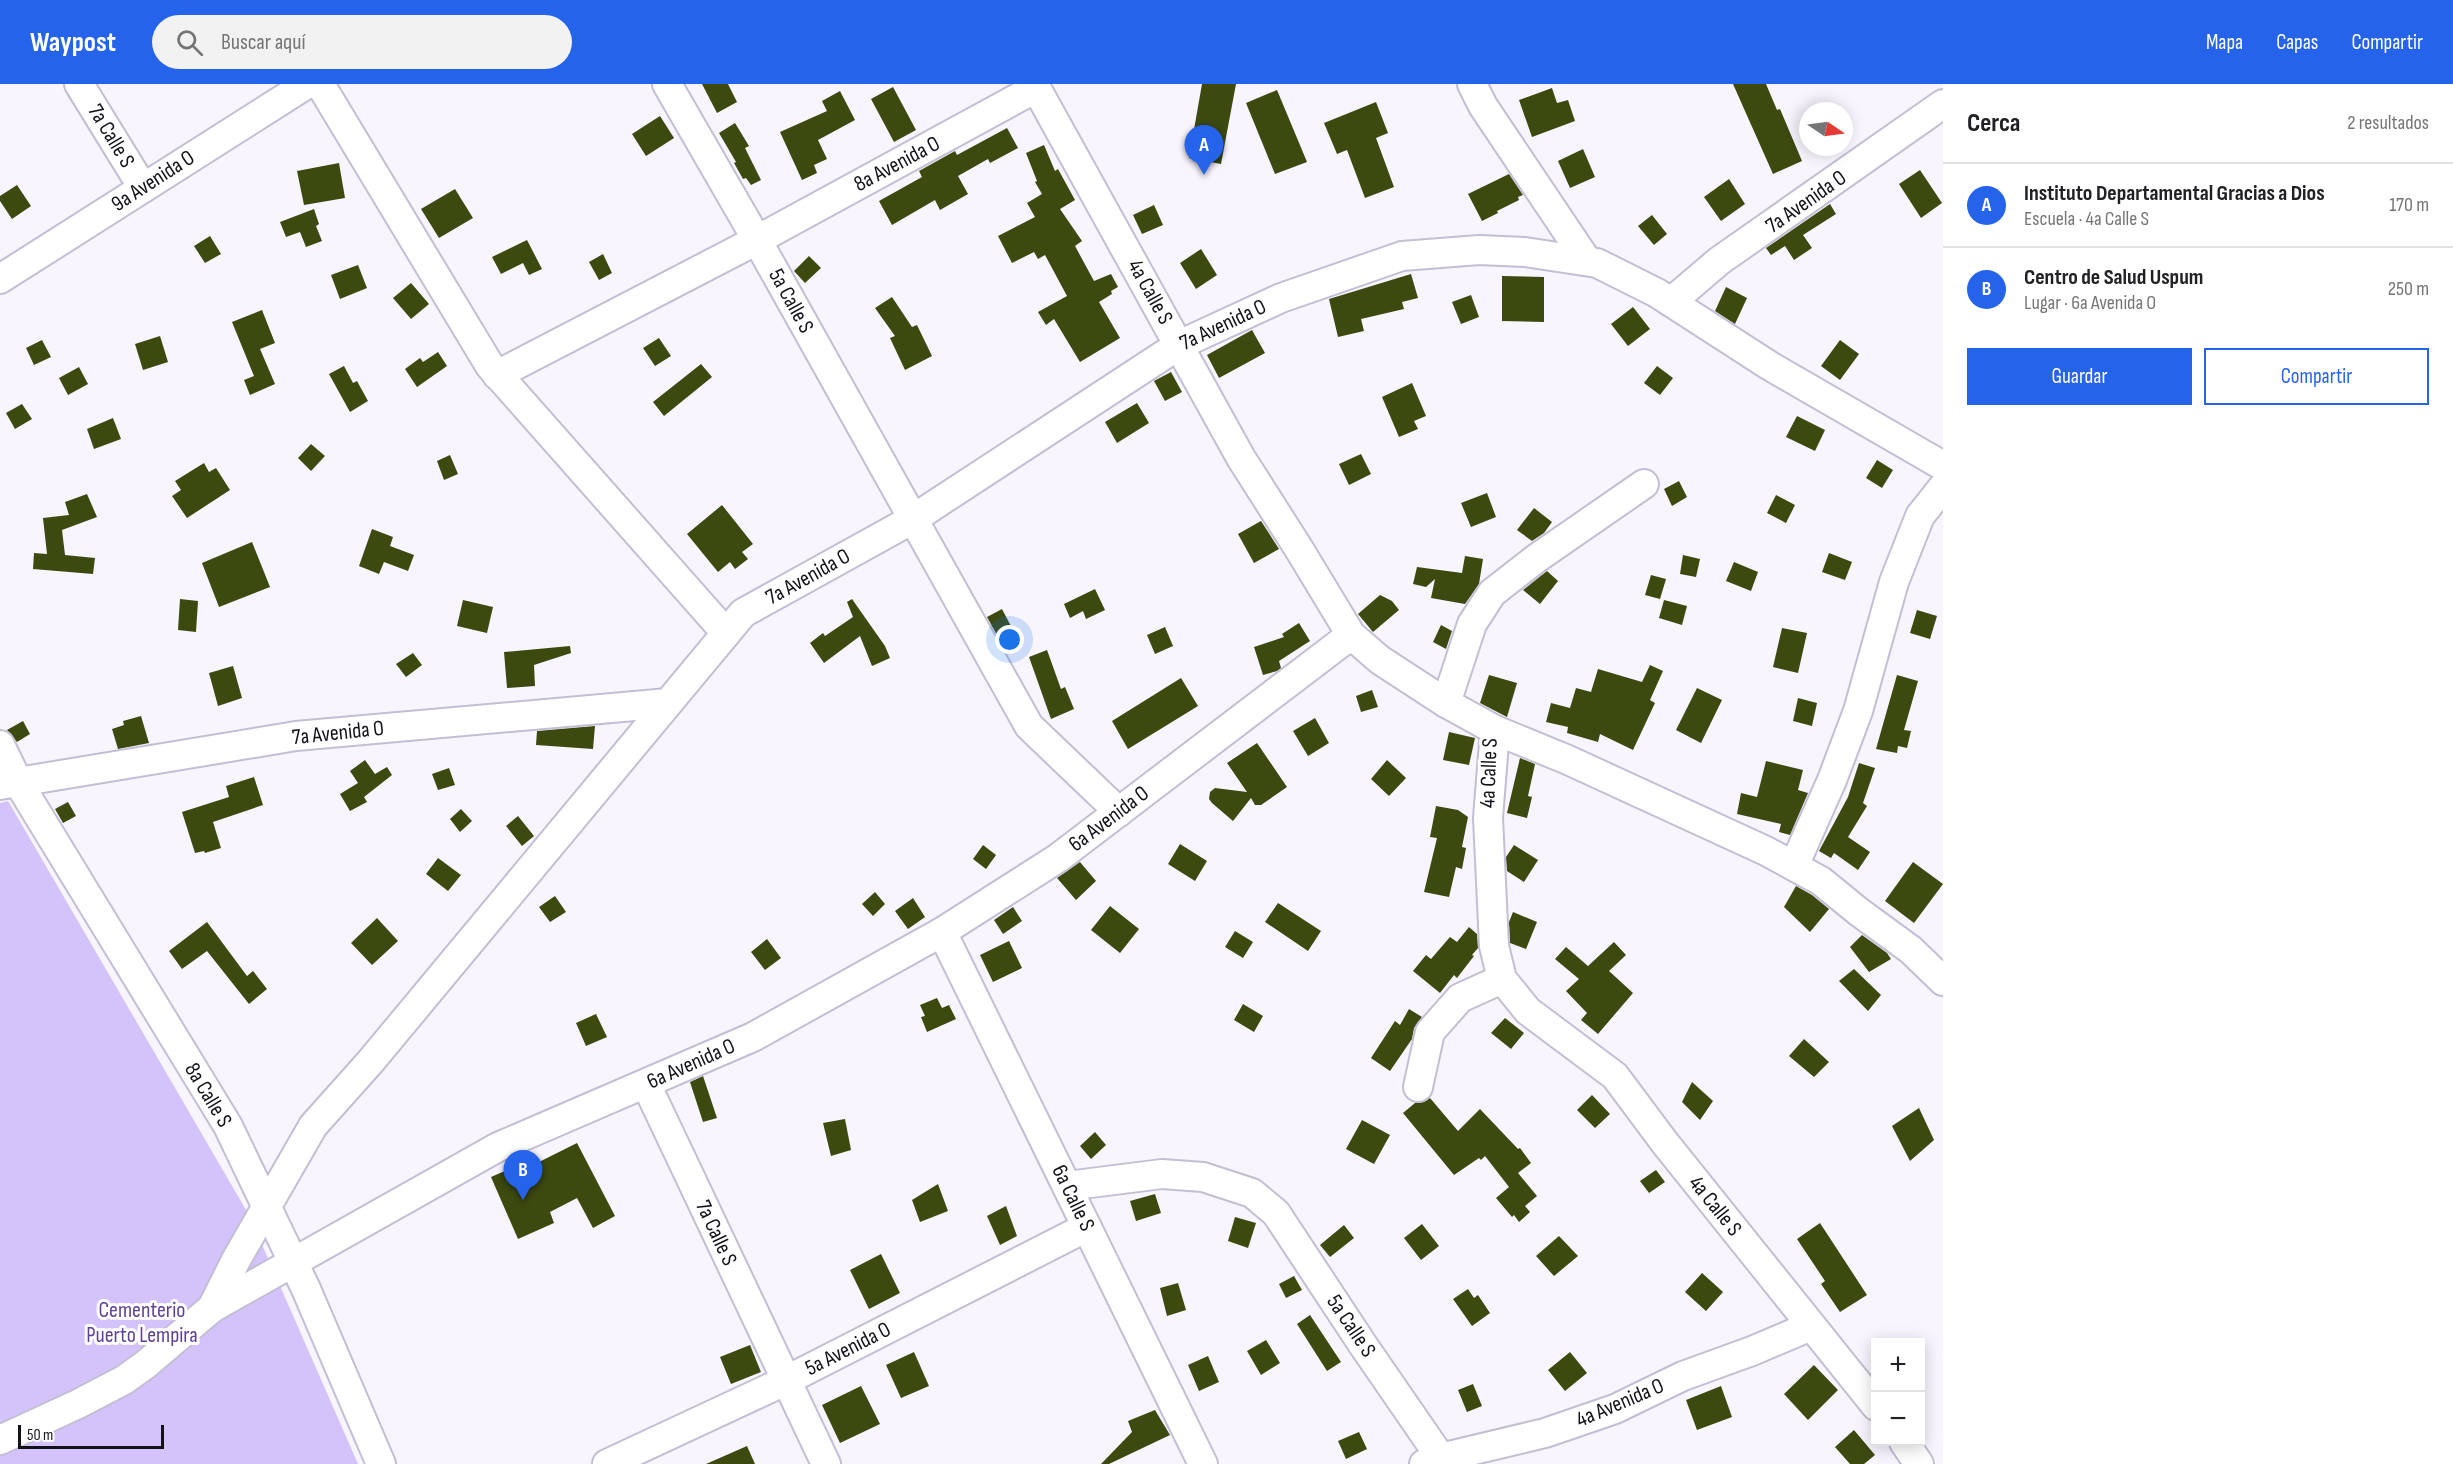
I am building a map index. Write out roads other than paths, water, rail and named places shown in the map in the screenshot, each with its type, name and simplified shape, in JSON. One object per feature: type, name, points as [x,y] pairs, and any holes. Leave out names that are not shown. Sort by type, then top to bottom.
[{"type":"street","name":"7a Calle S","points":[[79,84],[143,188]]},
{"type":"street","name":"9a Avenida O","points":[[0,279],[307,84]]},
{"type":"street","points":[[320,84],[484,356],[498,375],[726,633]]},
{"type":"street","name":"5a Calle S","points":[[668,84],[1029,726],[1119,812]]},
{"type":"street","points":[[1472,84],[1483,106],[1587,261]]},
{"type":"street","name":"8a Avenida O","points":[[498,375],[757,240],[1035,86]]},
{"type":"street","name":"4a Calle S","points":[[1035,86],[1241,458],[1351,635],[1380,660],[1446,704],[1495,730],[1488,818],[1494,946],[1502,979],[1528,1011],[1615,1076],[1665,1143],[1871,1401]]},
{"type":"street","name":"7a Avenida O","points":[[1671,302],[1719,261],[1943,104]]},
{"type":"street","name":"7a Avenida O","points":[[9,783],[296,736],[668,703],[743,613],[913,519],[1179,345],[1281,298],[1402,256],[1479,250],[1525,252],[1597,262],[1671,302],[1770,366],[1943,466]]},
{"type":"street","points":[[1446,704],[1472,624],[1492,593],[1537,558],[1644,484]]},
{"type":"street","points":[[1794,866],[1832,780],[1858,711],[1894,582],[1920,516],[1943,487]]},
{"type":"street","name":"6a Avenida O","points":[[0,1440],[124,1380],[212,1308],[498,1147],[753,1037],[942,932],[1058,858],[1351,635]]},
{"type":"street","points":[[212,1308],[228,1274],[313,1126],[371,1061],[668,703]]},
{"type":"street","points":[[1495,730],[1568,760],[1821,880],[1858,912],[1911,950],[1943,981]]},
{"type":"street","name":"8a Calle S","points":[[0,745],[9,783],[228,1126],[292,1261],[381,1464]]},
{"type":"street","name":"6a Calle S","points":[[942,932],[1203,1464]]},
{"type":"street","points":[[1418,1088],[1430,1032],[1460,998],[1502,979]]},
{"type":"street","name":"7a Calle S","points":[[646,1084],[826,1464]]},
{"type":"street","name":"5a Calle S","points":[[1066,1186],[1162,1174],[1203,1178],[1252,1193],[1276,1213],[1436,1462]]},
{"type":"street","name":"5a Avenida O","points":[[606,1464],[785,1381],[1088,1227]]},
{"type":"street","name":"4a Avenida O","points":[[1436,1462],[1545,1432],[1615,1409],[1683,1376],[1752,1351],[1811,1326]]},
{"type":"street","points":[[1907,1446],[1919,1464]]},
{"type":"place","name":"Instituto Departamental Gracias a Dios","points":[[1204,175]]},
{"type":"place","name":"Centro de Salud Uspum","points":[[523,1200]]},
{"type":"park label","name":"Cementerio Puerto Lempira","points":[[142,1322]]}]
